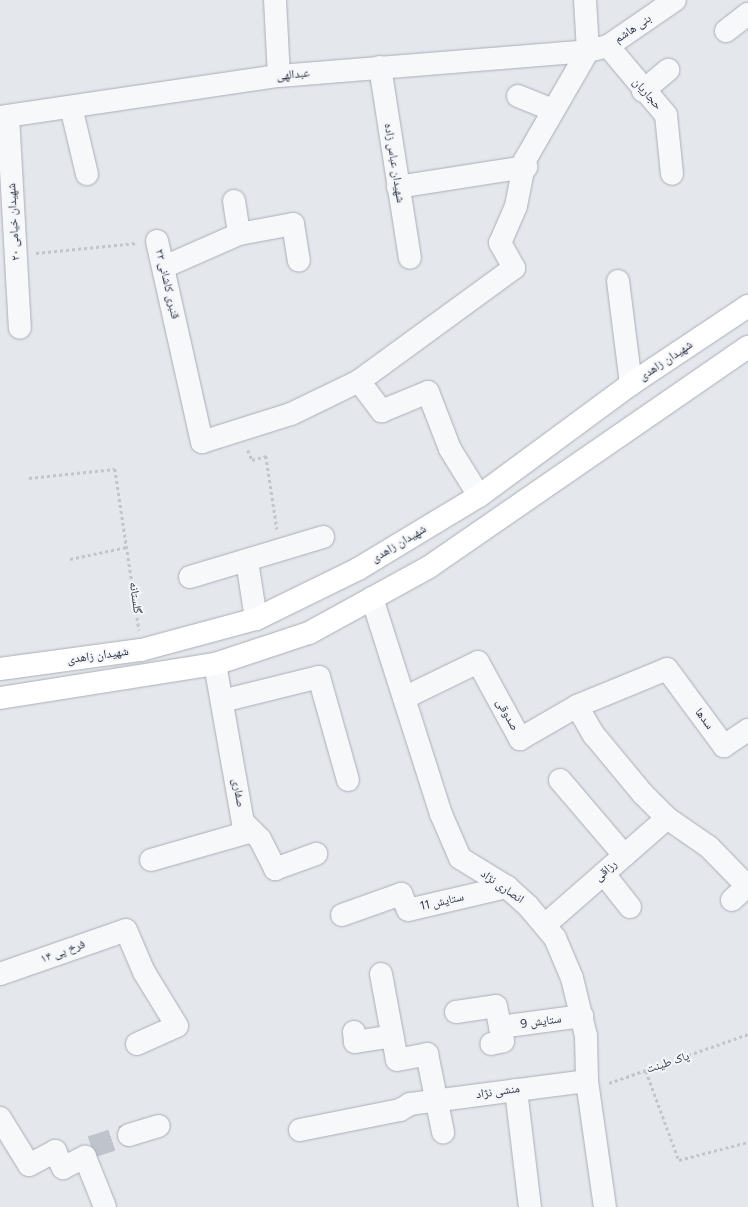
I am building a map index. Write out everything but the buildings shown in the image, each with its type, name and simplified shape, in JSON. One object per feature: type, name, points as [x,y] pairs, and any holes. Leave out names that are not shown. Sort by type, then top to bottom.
[{"type":"main road","name":"شهیدان زاهدی","points":[[0,670],[141,650],[256,619],[358,569],[479,496],[631,384],[748,306]]},
{"type":"main road","points":[[0,698],[215,664],[309,633],[429,567],[748,347]]},
{"type":"street","points":[[275,0],[279,76]]},
{"type":"street","points":[[241,432],[291,414],[359,381],[514,268],[500,243],[516,206],[533,141],[552,110],[598,48],[585,0]]},
{"type":"street","name":"بنی هاشم","points":[[598,48],[675,0]]},
{"type":"street","points":[[726,31],[748,14]]},
{"type":"street","name":"عبدالهی","points":[[4,116],[279,76],[598,48]]},
{"type":"street","name":"حجاریان","points":[[598,48],[643,90],[666,115],[672,174]]},
{"type":"street","name":"شهیدان عباس زاده","points":[[380,67],[410,258]]},
{"type":"street","points":[[643,90],[668,70]]},
{"type":"street","points":[[518,96],[552,110]]},
{"type":"street","points":[[71,107],[86,174]]},
{"type":"street","name":"شهیدان خیامی ۲۰","points":[[4,116],[16,255],[20,328]]},
{"type":"street","points":[[398,187],[526,167]]},
{"type":"street","points":[[234,201],[239,234]]},
{"type":"street","points":[[164,267],[239,234],[293,224],[299,261]]},
{"type":"street","name":"قنبری کاشانی ۲۲","points":[[157,241],[202,442],[241,432]]},
{"type":"street","points":[[618,281],[631,384]]},
{"type":"street","points":[[359,381],[382,411],[428,392],[450,449],[479,496]]},
{"type":"street","points":[[190,577],[282,551],[323,537]]},
{"type":"street","points":[[247,561],[256,619]]},
{"type":"street","name":"انصاری نژاد","points":[[372,598],[441,814],[460,858],[507,887],[546,924],[572,978],[582,1016],[589,1056],[587,1085],[605,1207]]},
{"type":"street","name":"صدوقی","points":[[404,698],[478,662],[520,739],[577,706],[667,669]]},
{"type":"street","name":"صفاری","points":[[215,664],[243,822],[260,839],[275,869],[316,854]]},
{"type":"street","name":"سدها","points":[[667,669],[724,746],[748,730]]},
{"type":"street","points":[[222,701],[319,677],[348,780]]},
{"type":"street","points":[[577,706],[618,766],[667,818],[709,847],[742,890]]},
{"type":"street","points":[[560,780],[624,855]]},
{"type":"street","name":"رزاقی","points":[[546,924],[667,818]]},
{"type":"street","points":[[151,860],[252,831]]},
{"type":"street","points":[[604,874],[630,907]]},
{"type":"street","name":"ستایش 11","points":[[342,915],[401,894],[408,910],[507,887]]},
{"type":"street","name":"فرخ پی ۱۴","points":[[0,974],[126,930],[144,972],[177,1026],[137,1044]]},
{"type":"street","points":[[381,974],[397,1060],[427,1054],[443,1132]]},
{"type":"street","name":"ستایش 9","points":[[456,1012],[496,1006],[495,1036],[582,1016]]},
{"type":"street","points":[[354,1032],[355,1042],[393,1036]]},
{"type":"street","name":"منشی نژاد","points":[[300,1130],[400,1110],[410,1104],[516,1090],[587,1085]]},
{"type":"street","points":[[516,1090],[530,1207]]},
{"type":"street","points":[[0,1118],[29,1165],[55,1151],[63,1168],[88,1152],[105,1207]]},
{"type":"street","points":[[129,1135],[160,1126]]},
{"type":"path","name":"قنبری کاشانی ۲۲","points":[[16,255],[157,241]]},
{"type":"path","points":[[241,432],[252,460],[266,456],[274,496],[270,498],[282,551]]},
{"type":"path","name":"گلستانه","points":[[29,478],[115,469],[141,650]]},
{"type":"path","points":[[70,559],[127,546]]},
{"type":"path","name":"پاک طینت","points":[[587,1085],[646,1071],[748,1034]]},
{"type":"path","points":[[646,1071],[679,1160],[748,1142]]},
{"type":"tunnel","points":[[91,1147],[129,1135]]}]
